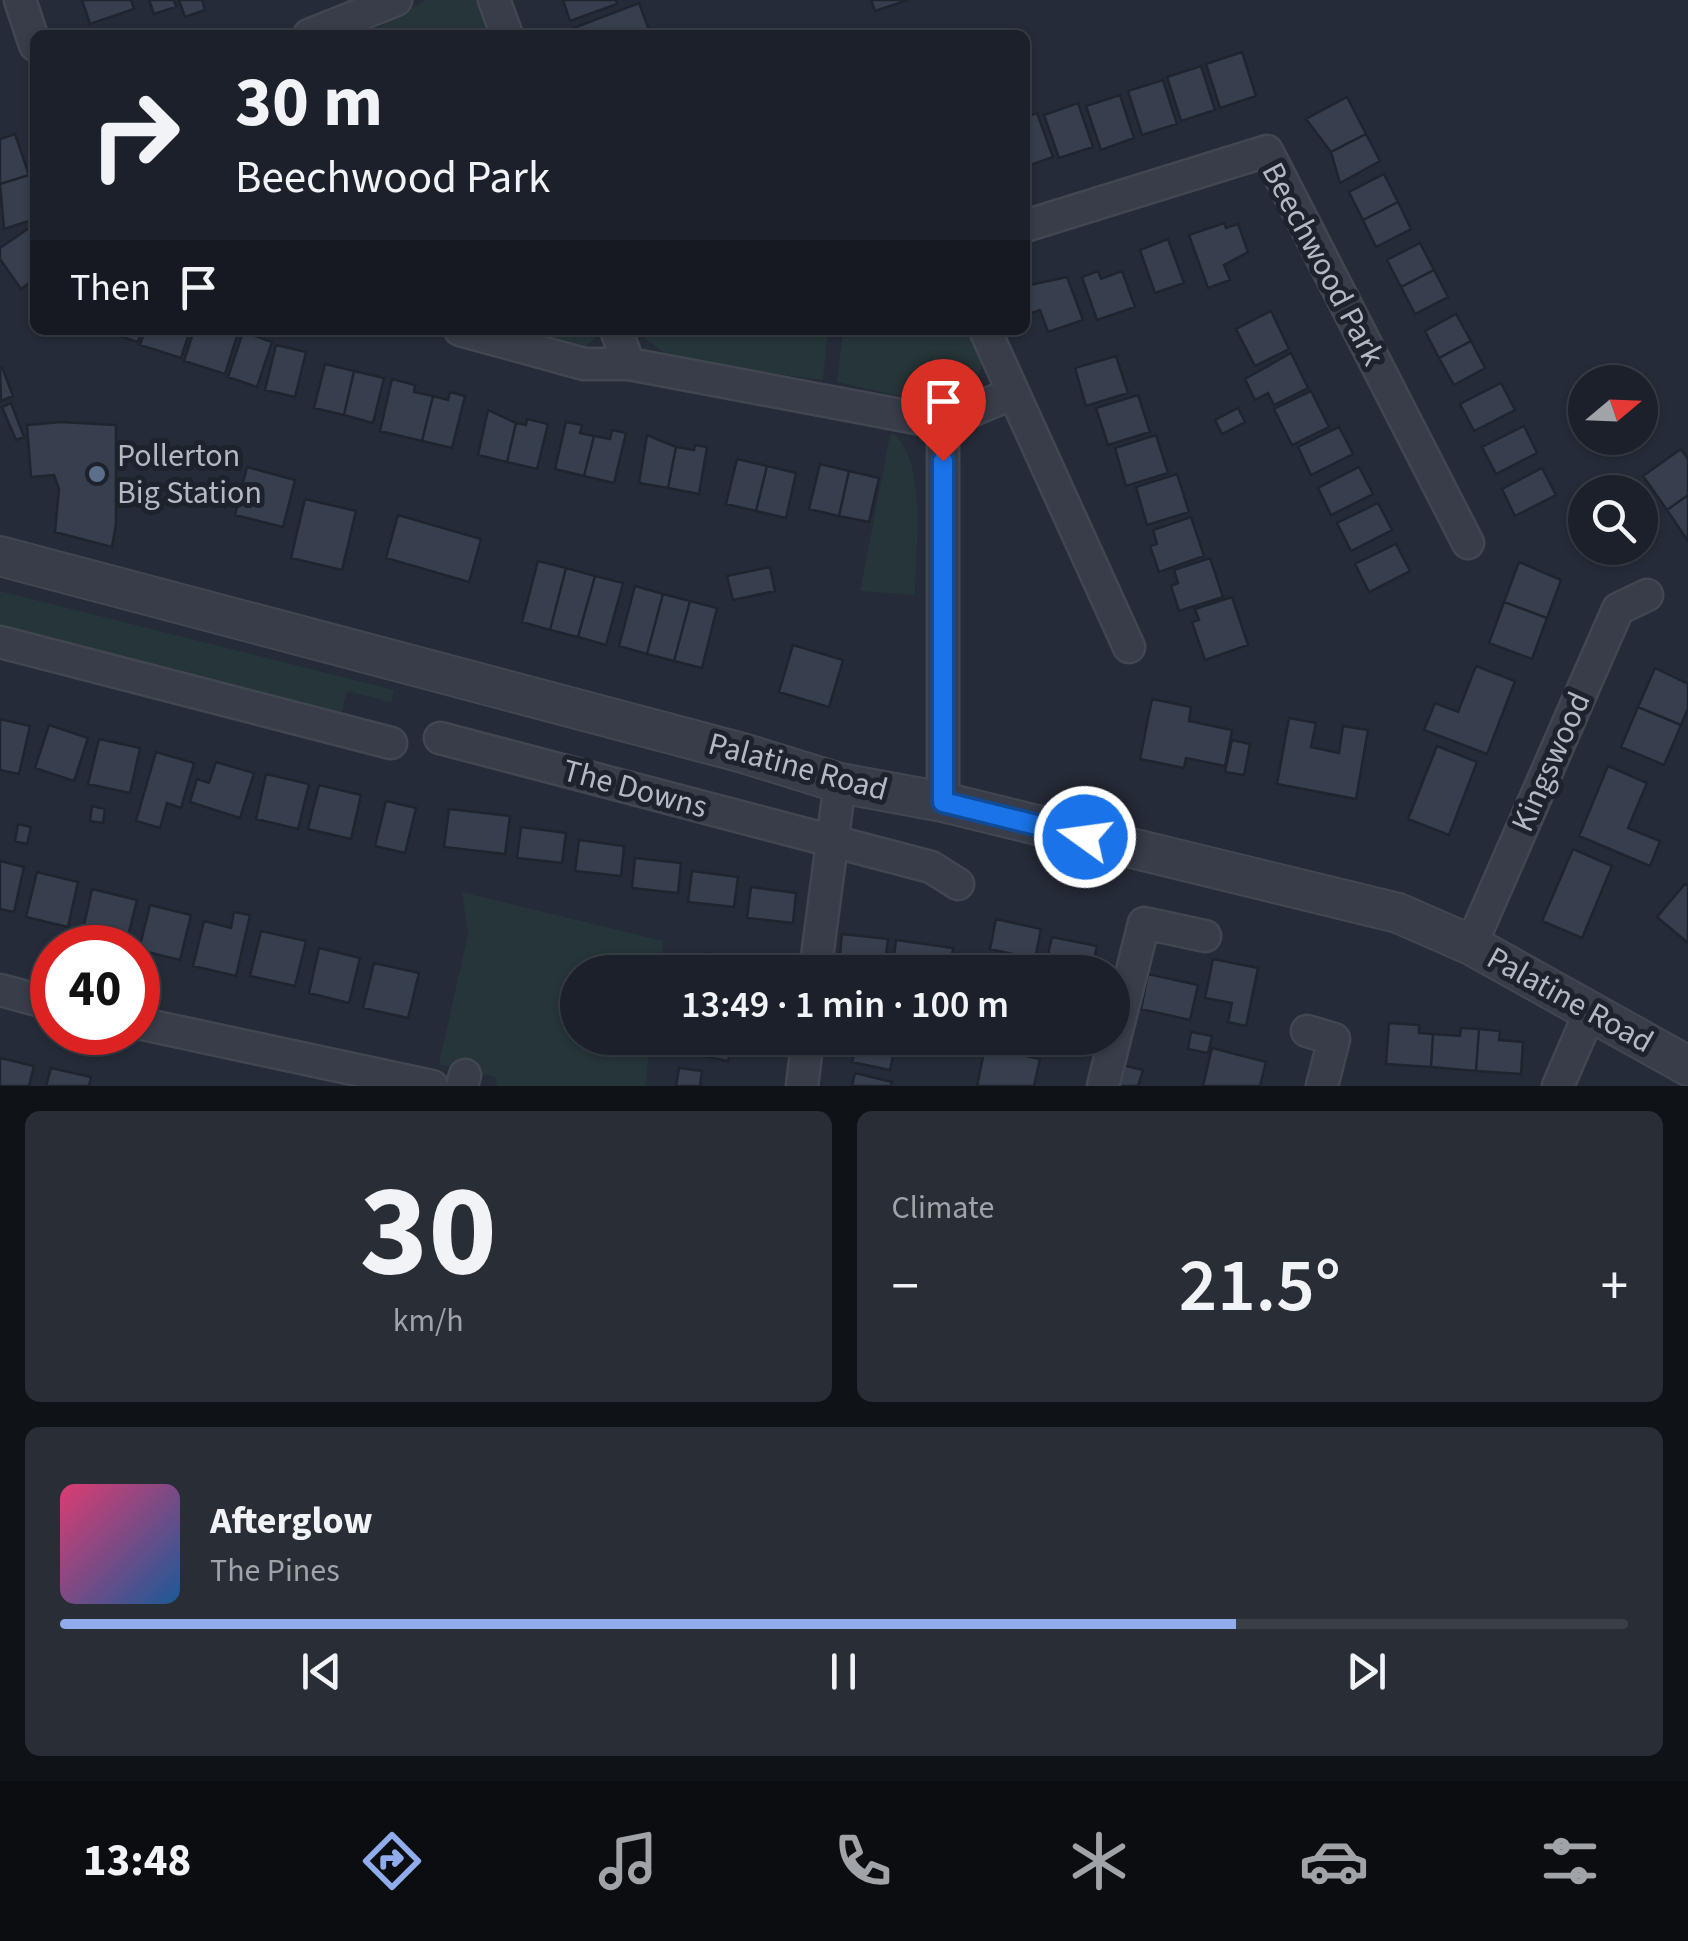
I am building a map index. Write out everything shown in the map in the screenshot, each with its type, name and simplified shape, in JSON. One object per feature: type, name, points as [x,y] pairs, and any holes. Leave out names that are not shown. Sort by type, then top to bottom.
[{"type":"street","points":[[20,0],[30,30]]},
{"type":"street","points":[[321,30],[396,0]]},
{"type":"street","points":[[494,0],[505,30]]},
{"type":"street","name":"Beechwood Park","points":[[1030,224],[1268,152],[1468,543]]},
{"type":"street","points":[[478,335],[584,364],[629,364],[943,423],[1013,393]]},
{"type":"street","points":[[618,335],[629,364]]},
{"type":"street","points":[[987,335],[1128,647]]},
{"type":"street","points":[[943,423],[943,802]]},
{"type":"street","name":"Palatine Road","points":[[0,556],[840,782],[943,802],[1398,913],[1470,945],[1688,1066]]},
{"type":"street","name":"Kingswood","points":[[1470,945],[1618,609],[1647,595]]},
{"type":"street","points":[[0,642],[391,743]]},
{"type":"street","name":"The Downs","points":[[440,738],[931,868],[958,884]]},
{"type":"street","points":[[817,955],[840,782]]},
{"type":"street","points":[[1103,1086],[1144,923],[1205,936]]},
{"type":"street","points":[[0,990],[30,998]]},
{"type":"street","points":[[1558,1086],[1590,1012]]},
{"type":"street","points":[[160,1028],[432,1086]]},
{"type":"street","points":[[1307,1031],[1334,1039],[1322,1086]]},
{"type":"street","points":[[802,1086],[806,1055]]},
{"type":"shaded area","points":[[426,0],[476,0],[491,30],[374,30]]},
{"type":"shaded area","points":[[547,335],[599,335],[585,347]]},
{"type":"shaded area","points":[[641,335],[828,335],[823,380],[674,361]]},
{"type":"shaded area","points":[[842,335],[968,335],[982,366],[968,393],[942,400],[904,397],[837,382]]},
{"type":"shaded area","points":[[894,434],[905,448],[916,486],[915,595],[860,591],[890,435]]},
{"type":"shaded area","points":[[0,591],[394,690],[391,702],[347,691],[341,714],[0,627]]},
{"type":"shaded area","points":[[462,892],[663,941],[661,955],[560,955],[560,1055],[649,1055],[645,1086],[497,1086],[495,1077],[439,1064],[468,934]]},
{"type":"building","points":[[82,0],[131,0],[134,9],[90,24]]},
{"type":"building","points":[[149,0],[174,0],[176,7],[154,14]]},
{"type":"building","points":[[179,0],[202,0],[205,10],[185,17]]},
{"type":"building","points":[[563,0],[616,0],[617,4],[570,21]]},
{"type":"building","points":[[871,0],[908,0],[875,11]]},
{"type":"building","points":[[639,3],[649,30],[572,30]]},
{"type":"building","points":[[1242,52],[1256,96],[1220,108],[1206,64]]},
{"type":"building","points":[[1201,66],[1215,110],[1181,121],[1167,77]]},
{"type":"building","points":[[1163,80],[1177,124],[1142,135],[1128,91]]},
{"type":"building","points":[[1120,95],[1134,138],[1101,150],[1086,106]]},
{"type":"building","points":[[1347,97],[1366,134],[1331,152],[1306,119]]},
{"type":"building","points":[[1078,103],[1093,147],[1059,158],[1044,115]]},
{"type":"building","points":[[1037,113],[1053,157],[1030,165],[1030,115]]},
{"type":"building","points":[[15,134],[29,175],[0,184],[0,139]]},
{"type":"building","points":[[1366,134],[1380,161],[1340,183],[1331,152]]},
{"type":"building","points":[[1384,174],[1398,202],[1363,220],[1349,192]]},
{"type":"building","points":[[29,175],[30,221],[4,229],[0,184]]},
{"type":"building","points":[[1398,202],[1411,229],[1376,247],[1363,220]]},
{"type":"building","points":[[1224,223],[1226,228],[1238,224],[1248,252],[1224,265],[1230,280],[1208,288],[1189,235]]},
{"type":"building","points":[[30,227],[30,283],[21,289],[0,259],[0,248]]},
{"type":"building","points":[[1168,239],[1184,283],[1155,293],[1140,250]]},
{"type":"building","points":[[1420,243],[1434,270],[1401,287],[1387,260]]},
{"type":"building","points":[[1434,270],[1448,297],[1415,314],[1401,287]]},
{"type":"building","points":[[1098,271],[1101,279],[1122,271],[1135,307],[1097,320],[1082,277]]},
{"type":"building","points":[[1067,277],[1083,320],[1048,332],[1040,310],[1030,313],[1030,285]]},
{"type":"building","points":[[1271,311],[1289,349],[1255,366],[1236,329]]},
{"type":"building","points":[[1456,314],[1471,341],[1439,358],[1425,331]]},
{"type":"building","points":[[116,335],[140,335],[138,342]]},
{"type":"building","points":[[143,335],[188,335],[181,358],[140,345]]},
{"type":"building","points":[[192,335],[237,336],[225,374],[184,361]]},
{"type":"building","points":[[242,335],[272,342],[257,387],[228,377]]},
{"type":"building","points":[[1471,341],[1485,368],[1454,385],[1439,358]]},
{"type":"building","points":[[276,345],[306,352],[295,397],[265,390]]},
{"type":"building","points":[[1291,353],[1308,388],[1274,405],[1268,393],[1255,400],[1245,379]]},
{"type":"building","points":[[1116,356],[1128,393],[1086,406],[1075,368]]},
{"type":"building","points":[[325,364],[354,371],[344,415],[314,408]]},
{"type":"building","points":[[0,368],[13,396],[1,401]]},
{"type":"building","points":[[354,371],[384,378],[373,423],[344,415]]},
{"type":"building","points":[[392,379],[415,385],[414,392],[433,396],[422,441],[380,431]]},
{"type":"building","points":[[1501,383],[1515,410],[1474,431],[1460,404]]},
{"type":"building","points":[[1311,391],[1329,427],[1292,445],[1274,409]]},
{"type":"building","points":[[450,392],[465,396],[452,448],[422,441],[433,396],[448,400]]},
{"type":"building","points":[[1138,395],[1150,432],[1108,445],[1096,408]]},
{"type":"building","points":[[11,403],[24,437],[16,440],[2,407]]},
{"type":"building","points":[[1238,408],[1245,422],[1222,434],[1215,420]]},
{"type":"building","points":[[488,410],[516,423],[507,462],[478,455]]},
{"type":"building","points":[[527,419],[548,424],[537,469],[507,462],[516,423],[526,425]]},
{"type":"building","points":[[566,422],[582,425],[580,433],[594,436],[584,476],[555,469]]},
{"type":"building","points":[[27,425],[116,425],[116,524],[112,547],[55,532],[59,489],[54,475],[31,477]]},
{"type":"building","points":[[1524,426],[1537,453],[1496,474],[1482,447]]},
{"type":"building","points":[[1339,427],[1353,454],[1311,475],[1298,447]]},
{"type":"building","points":[[612,430],[626,433],[614,483],[584,476],[594,436],[610,439]]},
{"type":"building","points":[[647,435],[676,447],[668,488],[639,483]]},
{"type":"building","points":[[1156,435],[1168,473],[1126,486],[1115,448]]},
{"type":"building","points":[[695,445],[707,447],[699,494],[668,488],[676,447],[694,450]]},
{"type":"building","points":[[1681,449],[1688,459],[1688,495],[1667,510],[1658,497],[1658,475],[1644,475]]},
{"type":"building","points":[[737,459],[767,466],[756,511],[726,504]]},
{"type":"building","points":[[820,464],[849,471],[839,516],[809,509]]},
{"type":"building","points":[[767,466],[796,473],[786,518],[756,511]]},
{"type":"building","points":[[247,467],[295,480],[283,527],[235,515]]},
{"type":"building","points":[[1359,467],[1373,494],[1331,515],[1318,488]]},
{"type":"building","points":[[1542,468],[1556,495],[1515,516],[1502,489]]},
{"type":"building","points":[[849,471],[879,478],[869,522],[839,516]]},
{"type":"building","points":[[1177,474],[1189,512],[1147,525],[1136,487]]},
{"type":"building","points":[[1688,495],[1688,541],[1667,510]]},
{"type":"building","points":[[305,499],[356,511],[342,570],[291,558]]},
{"type":"building","points":[[1378,503],[1392,530],[1351,551],[1337,523]]},
{"type":"building","points":[[398,515],[481,539],[469,582],[386,558]]},
{"type":"building","points":[[1191,517],[1204,556],[1159,572],[1150,546],[1157,544],[1153,530]]},
{"type":"building","points":[[1396,544],[1410,571],[1369,592],[1355,564]]},
{"type":"building","points":[[1210,558],[1223,597],[1179,611],[1171,586],[1178,583],[1174,570]]},
{"type":"building","points":[[538,561],[566,568],[550,630],[522,622]]},
{"type":"building","points":[[1519,562],[1561,580],[1547,618],[1504,602]]},
{"type":"building","points":[[770,567],[775,591],[733,600],[727,576]]},
{"type":"building","points":[[566,568],[595,576],[578,637],[550,630]]},
{"type":"building","points":[[595,576],[623,583],[606,645],[578,637]]},
{"type":"building","points":[[635,586],[663,594],[647,654],[619,646]]},
{"type":"building","points":[[663,594],[690,601],[674,661],[647,654]]},
{"type":"building","points":[[1232,597],[1248,645],[1205,660],[1192,622],[1199,620],[1195,609]]},
{"type":"building","points":[[690,601],[717,608],[702,668],[674,661]]},
{"type":"building","points":[[1504,602],[1547,618],[1532,659],[1489,643]]},
{"type":"building","points":[[793,645],[843,660],[829,707],[779,692]]},
{"type":"building","points":[[1476,666],[1515,681],[1487,754],[1424,730],[1435,703],[1458,712]]},
{"type":"building","points":[[1655,668],[1688,684],[1688,708],[1681,725],[1638,707]]},
{"type":"building","points":[[1152,699],[1191,707],[1189,721],[1232,730],[1225,766],[1186,758],[1184,768],[1140,759]]},
{"type":"building","points":[[1638,707],[1681,725],[1664,765],[1621,747]]},
{"type":"building","points":[[1289,718],[1316,723],[1311,747],[1339,753],[1343,726],[1368,730],[1356,799],[1277,784]]},
{"type":"building","points":[[0,719],[30,726],[19,774],[0,770]]},
{"type":"building","points":[[49,725],[88,738],[74,781],[35,768]]},
{"type":"building","points":[[99,739],[140,748],[130,793],[88,784]]},
{"type":"building","points":[[1232,740],[1250,744],[1244,775],[1225,772]]},
{"type":"building","points":[[1437,746],[1477,762],[1449,835],[1408,819]]},
{"type":"building","points":[[156,752],[194,763],[181,808],[167,803],[160,828],[136,821]]},
{"type":"building","points":[[216,762],[254,773],[240,818],[190,802],[197,779],[209,783]]},
{"type":"building","points":[[1608,766],[1647,783],[1628,828],[1660,841],[1650,866],[1579,836]]},
{"type":"building","points":[[266,774],[309,784],[298,829],[256,819]]},
{"type":"building","points":[[319,785],[361,795],[351,839],[308,829]]},
{"type":"building","points":[[386,801],[416,808],[405,853],[375,846]]},
{"type":"building","points":[[92,806],[105,809],[103,823],[90,821]]},
{"type":"building","points":[[449,809],[510,816],[505,854],[444,847]]},
{"type":"building","points":[[18,824],[31,827],[27,844],[15,841]]},
{"type":"building","points":[[521,827],[566,833],[562,863],[517,858]]},
{"type":"building","points":[[579,840],[624,846],[621,876],[575,871]]},
{"type":"building","points":[[1573,849],[1612,866],[1582,938],[1542,921]]},
{"type":"building","points":[[635,858],[681,863],[678,893],[632,888]]},
{"type":"building","points":[[0,861],[24,867],[14,912],[0,909]]},
{"type":"building","points":[[692,871],[738,877],[734,907],[688,902]]},
{"type":"building","points":[[37,872],[78,882],[68,925],[26,917]]},
{"type":"building","points":[[1685,884],[1688,886],[1688,943],[1657,917]]},
{"type":"building","points":[[751,887],[796,893],[793,923],[747,918]]},
{"type":"building","points":[[92,889],[137,900],[131,925],[84,925]]},
{"type":"building","points":[[150,905],[191,915],[180,960],[160,955],[160,925],[145,925]]},
{"type":"building","points":[[234,912],[250,915],[236,976],[193,966],[204,921],[231,928]]},
{"type":"building","points":[[996,919],[1041,929],[1036,955],[990,949]]},
{"type":"building","points":[[261,931],[306,941],[295,986],[250,976]]},
{"type":"building","points":[[842,934],[888,939],[886,955],[840,955]]},
{"type":"building","points":[[1052,937],[1097,946],[1095,955],[1048,955]]},
{"type":"building","points":[[896,940],[953,948],[952,955],[894,955]]},
{"type":"building","points":[[319,948],[360,958],[349,1003],[309,993]]},
{"type":"building","points":[[1213,959],[1258,968],[1246,1026],[1228,1022],[1232,1003],[1205,998]]},
{"type":"building","points":[[374,963],[419,973],[408,1018],[363,1008]]},
{"type":"building","points":[[1148,974],[1198,985],[1190,1020],[1141,1009]]},
{"type":"building","points":[[1389,1023],[1419,1025],[1419,1033],[1433,1034],[1431,1067],[1386,1064]]},
{"type":"building","points":[[1461,1028],[1479,1029],[1476,1071],[1431,1067],[1433,1034],[1460,1036]]},
{"type":"building","points":[[1479,1029],[1500,1031],[1499,1040],[1523,1042],[1521,1074],[1476,1071]]},
{"type":"building","points":[[1191,1032],[1212,1036],[1208,1053],[1188,1049]]},
{"type":"building","points":[[1212,1048],[1266,1062],[1260,1086],[1203,1086]]},
{"type":"building","points":[[700,1055],[729,1055],[728,1061]]},
{"type":"building","points":[[854,1055],[893,1055],[890,1070],[852,1062]]},
{"type":"building","points":[[983,1055],[1040,1059],[1034,1086],[977,1086]]},
{"type":"building","points":[[0,1058],[34,1066],[29,1086],[0,1086]]},
{"type":"building","points":[[1122,1065],[1143,1070],[1138,1086],[1117,1086]]},
{"type":"building","points":[[51,1068],[91,1077],[89,1086],[46,1086]]},
{"type":"building","points":[[679,1068],[702,1071],[700,1086],[676,1086]]},
{"type":"building","points":[[855,1073],[892,1082],[891,1086],[852,1086]]},
{"type":"place","name":"Pollerton Big Station","points":[[97,474]]},
{"type":"route","points":[[943,461],[943,802],[1085,837]]}]
